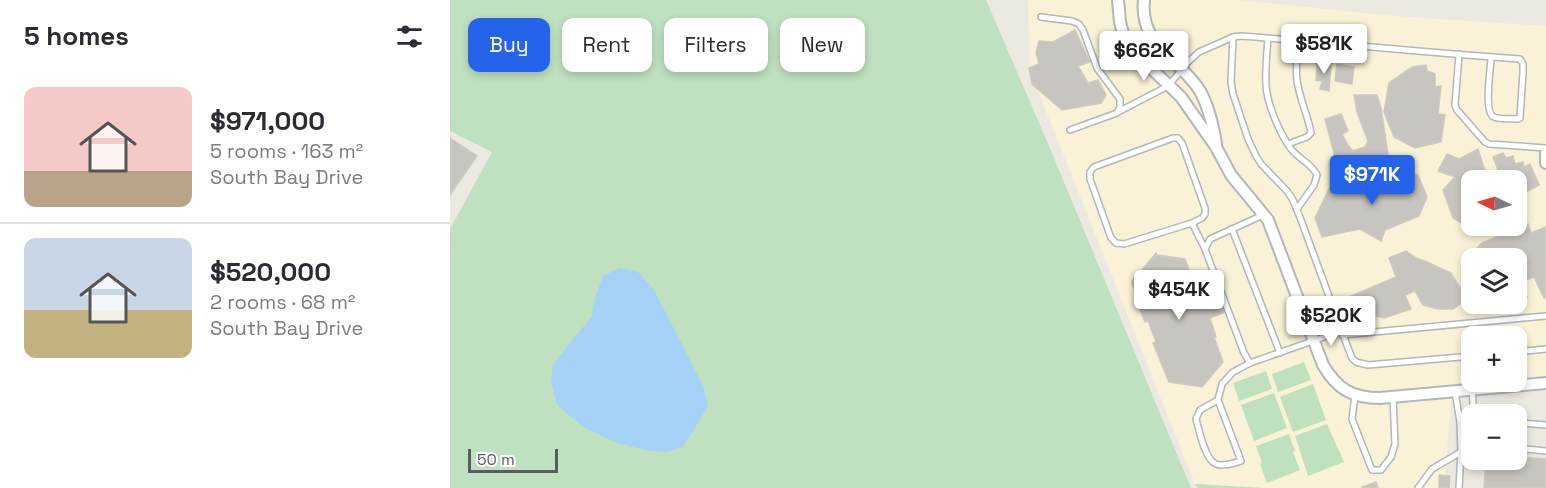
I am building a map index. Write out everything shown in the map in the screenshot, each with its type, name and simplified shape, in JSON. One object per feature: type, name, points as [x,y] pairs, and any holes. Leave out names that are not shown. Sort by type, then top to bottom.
[{"type":"street","points":[[1118,0],[1124,37],[1132,50],[1181,97],[1216,147],[1231,175],[1268,220],[1313,340],[1330,377],[1340,387],[1366,398],[1461,391]]},
{"type":"street","points":[[1144,0],[1144,21],[1149,34],[1199,89],[1212,122],[1216,147]]},
{"type":"street","points":[[1546,153],[1546,163]]},
{"type":"street","points":[[1527,385],[1546,383]]},
{"type":"lane","points":[[1041,17],[1079,24],[1097,68],[1120,99],[1117,113]]},
{"type":"lane","points":[[1070,130],[1117,113],[1168,86],[1199,52],[1233,37],[1241,36],[1299,40],[1459,54],[1491,57],[1522,60],[1520,118],[1518,119],[1494,117],[1490,114],[1488,105],[1491,57]]},
{"type":"lane","points":[[1233,37],[1233,94],[1241,122],[1256,156],[1287,192],[1297,209],[1352,358],[1356,362],[1368,365],[1461,357]]},
{"type":"lane","points":[[1268,38],[1266,85],[1268,99],[1280,129],[1295,155],[1315,170],[1317,175],[1314,185],[1297,209]]},
{"type":"lane","points":[[1288,144],[1307,137],[1311,133],[1297,80],[1299,40]]},
{"type":"lane","points":[[1459,54],[1455,105],[1485,142],[1546,148]]},
{"type":"lane","points":[[1178,138],[1182,143],[1205,208],[1202,218],[1192,222],[1124,244],[1116,243],[1111,238],[1090,180],[1090,172],[1094,167],[1178,138]]},
{"type":"lane","points":[[1204,249],[1210,239],[1263,215]]},
{"type":"lane","points":[[1192,222],[1250,363]]},
{"type":"lane","points":[[1232,229],[1280,353]]},
{"type":"lane","points":[[1218,400],[1200,410],[1196,419],[1205,451],[1216,464],[1241,461],[1218,400],[1222,384],[1233,372],[1250,363],[1313,340],[1341,333],[1546,316]]},
{"type":"lane","points":[[1527,351],[1546,349]]},
{"type":"lane","points":[[1455,391],[1460,422],[1459,488]]},
{"type":"lane","points":[[1355,395],[1352,419],[1372,471],[1381,470],[1391,457],[1395,444],[1393,397]]},
{"type":"lane","points":[[1527,424],[1546,425]]},
{"type":"lane","points":[[1527,449],[1546,451]]},
{"type":"lane","points":[[1418,488],[1432,469],[1461,452]]},
{"type":"shaded area","points":[[1028,0],[1237,0],[1394,16],[1546,26],[1546,383],[1527,385],[1527,326],[1461,326],[1461,391],[1452,392],[1444,488],[1264,488],[1195,484],[1030,71]]},
{"type":"green space","points":[[450,0],[986,0],[1191,488],[450,488],[450,229],[492,152],[450,131]]},
{"type":"green space","points":[[1304,362],[1311,380],[1278,392],[1272,374]]},
{"type":"green space","points":[[1266,371],[1272,389],[1239,401],[1233,383]]},
{"type":"green space","points":[[1313,384],[1326,420],[1293,432],[1280,397]]},
{"type":"green space","points":[[1274,393],[1287,428],[1254,441],[1241,405]]},
{"type":"green space","points":[[1327,424],[1344,462],[1308,476],[1295,436]]},
{"type":"green space","points":[[1289,434],[1300,470],[1267,483],[1256,446]]},
{"type":"green space","points":[[1195,484],[1264,488],[1197,488]]},
{"type":"water","points":[[620,268],[638,272],[653,288],[704,388],[708,406],[683,447],[666,452],[645,450],[617,443],[583,427],[557,405],[551,382],[553,364],[592,316],[595,298],[603,276]]},
{"type":"building","points":[[1075,30],[1090,62],[1078,66],[1088,83],[1098,80],[1106,95],[1101,103],[1062,110],[1032,84],[1029,68],[1039,64],[1036,53],[1039,41],[1053,42]]},
{"type":"building","points":[[1317,63],[1331,63],[1329,91],[1320,89],[1322,81],[1316,80]]},
{"type":"building","points":[[1337,64],[1354,67],[1352,84],[1335,81]]},
{"type":"building","points":[[1426,65],[1427,71],[1435,74],[1435,87],[1441,86],[1438,114],[1445,115],[1441,142],[1415,148],[1394,137],[1384,112],[1389,83],[1412,67]]},
{"type":"building","points":[[1354,95],[1377,95],[1388,154],[1354,169],[1336,161],[1325,119],[1341,114],[1348,131],[1342,134],[1348,145],[1353,151],[1365,147],[1368,141],[1357,112]]},
{"type":"building","points":[[450,138],[477,156],[450,195]]},
{"type":"building","points":[[1478,149],[1485,170],[1461,170],[1461,223],[1453,218],[1443,190],[1455,177],[1438,171],[1447,154],[1459,159]]},
{"type":"building","points":[[1503,153],[1506,158],[1513,156],[1515,164],[1523,162],[1524,167],[1530,164],[1539,185],[1527,191],[1527,170],[1498,170],[1493,157]]},
{"type":"building","points":[[1400,170],[1418,175],[1427,197],[1419,216],[1385,230],[1381,241],[1360,229],[1322,237],[1315,218],[1329,189],[1347,182],[1349,192]]},
{"type":"building","points":[[1527,224],[1531,233],[1546,227],[1546,298],[1534,277],[1527,280],[1527,248],[1477,248],[1482,243],[1499,236],[1527,236]]},
{"type":"building","points":[[1406,251],[1416,258],[1451,273],[1461,289],[1461,303],[1453,309],[1438,309],[1423,305],[1415,291],[1405,295],[1411,309],[1384,318],[1373,315],[1364,319],[1350,315],[1349,297],[1396,277],[1389,258]]},
{"type":"building","points":[[1156,253],[1185,259],[1194,284],[1196,283],[1203,300],[1195,303],[1196,307],[1219,298],[1225,312],[1210,318],[1223,362],[1202,387],[1169,382],[1153,343],[1156,342],[1148,321],[1145,322],[1139,307],[1132,282]]},
{"type":"building","points":[[1527,458],[1546,459],[1546,488],[1484,488],[1485,470],[1527,470]]},
{"type":"building","points":[[1439,475],[1450,476],[1449,488],[1439,488]]},
{"type":"building","points":[[1376,482],[1378,488],[1362,487]]}]
